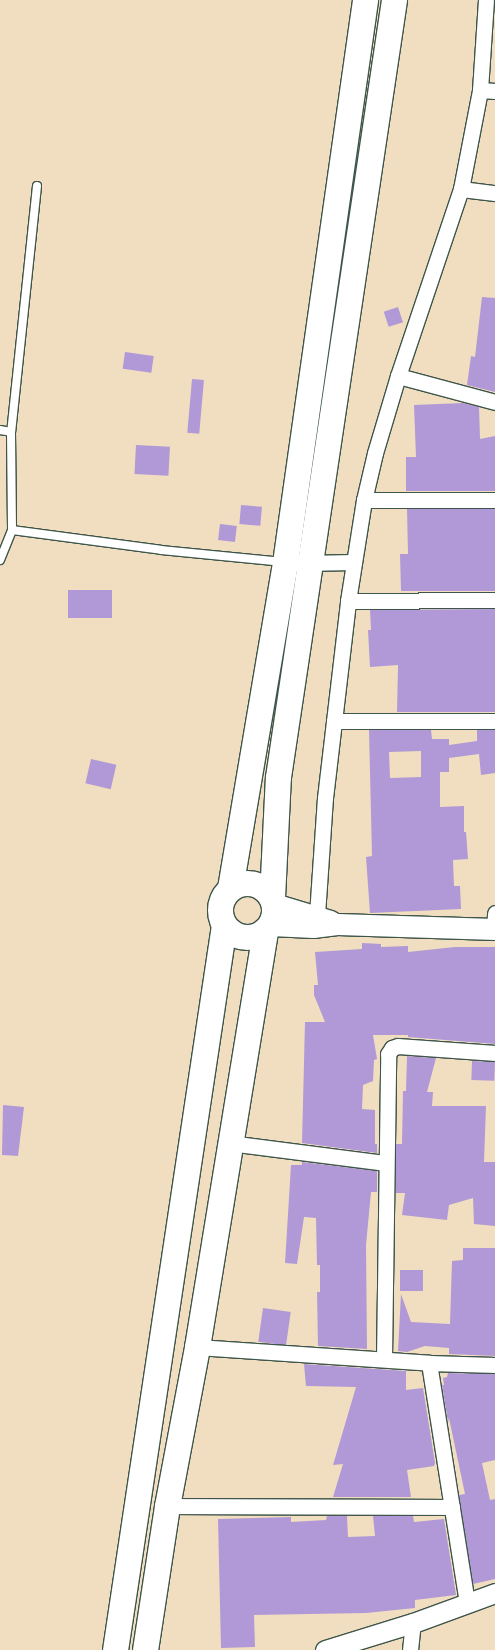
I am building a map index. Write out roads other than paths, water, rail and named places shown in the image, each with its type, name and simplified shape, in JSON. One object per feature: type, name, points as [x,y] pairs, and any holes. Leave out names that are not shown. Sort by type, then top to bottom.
[{"type":"highway","points":[[230,888],[285,562],[365,0]]},
{"type":"highway","points":[[149,1649],[167,1506],[197,1347],[229,1143],[270,914],[278,777],[394,0]]},
{"type":"highway","points":[[253,883],[261,886],[270,914],[248,937],[230,932],[224,925],[220,918],[220,901],[230,888],[237,884],[253,883]]},
{"type":"highway","points":[[115,1650],[224,925]]},
{"type":"main road","points":[[270,914],[317,915],[338,924]]},
{"type":"main road","points":[[270,914],[314,927],[338,924],[495,924]]},
{"type":"street","points":[[317,915],[325,798],[348,601],[364,500],[375,453],[398,376],[461,189],[480,90],[486,0]]},
{"type":"street","points":[[480,90],[495,91]]},
{"type":"street","points":[[461,189],[495,192]]},
{"type":"street","points":[[398,376],[495,402]]},
{"type":"street","points":[[364,500],[495,500]]},
{"type":"street","points":[[285,562],[354,562]]},
{"type":"street","points":[[348,601],[495,600]]},
{"type":"street","points":[[334,721],[495,721]]},
{"type":"street","points":[[384,1359],[385,1163],[388,1054],[392,1048],[398,1046],[495,1053]]},
{"type":"street","points":[[229,1143],[385,1163]]},
{"type":"street","points":[[197,1347],[429,1363],[495,1365]]},
{"type":"street","points":[[429,1363],[467,1604]]},
{"type":"street","points":[[167,1506],[452,1507]]},
{"type":"street","points":[[325,1650],[412,1623],[495,1593]]},
{"type":"street","points":[[410,1650],[412,1623]]},
{"type":"lane","points":[[0,560],[12,530],[11,432],[37,186]]},
{"type":"lane","points":[[0,430],[11,432]]},
{"type":"lane","points":[[12,530],[161,550],[285,562]]}]
